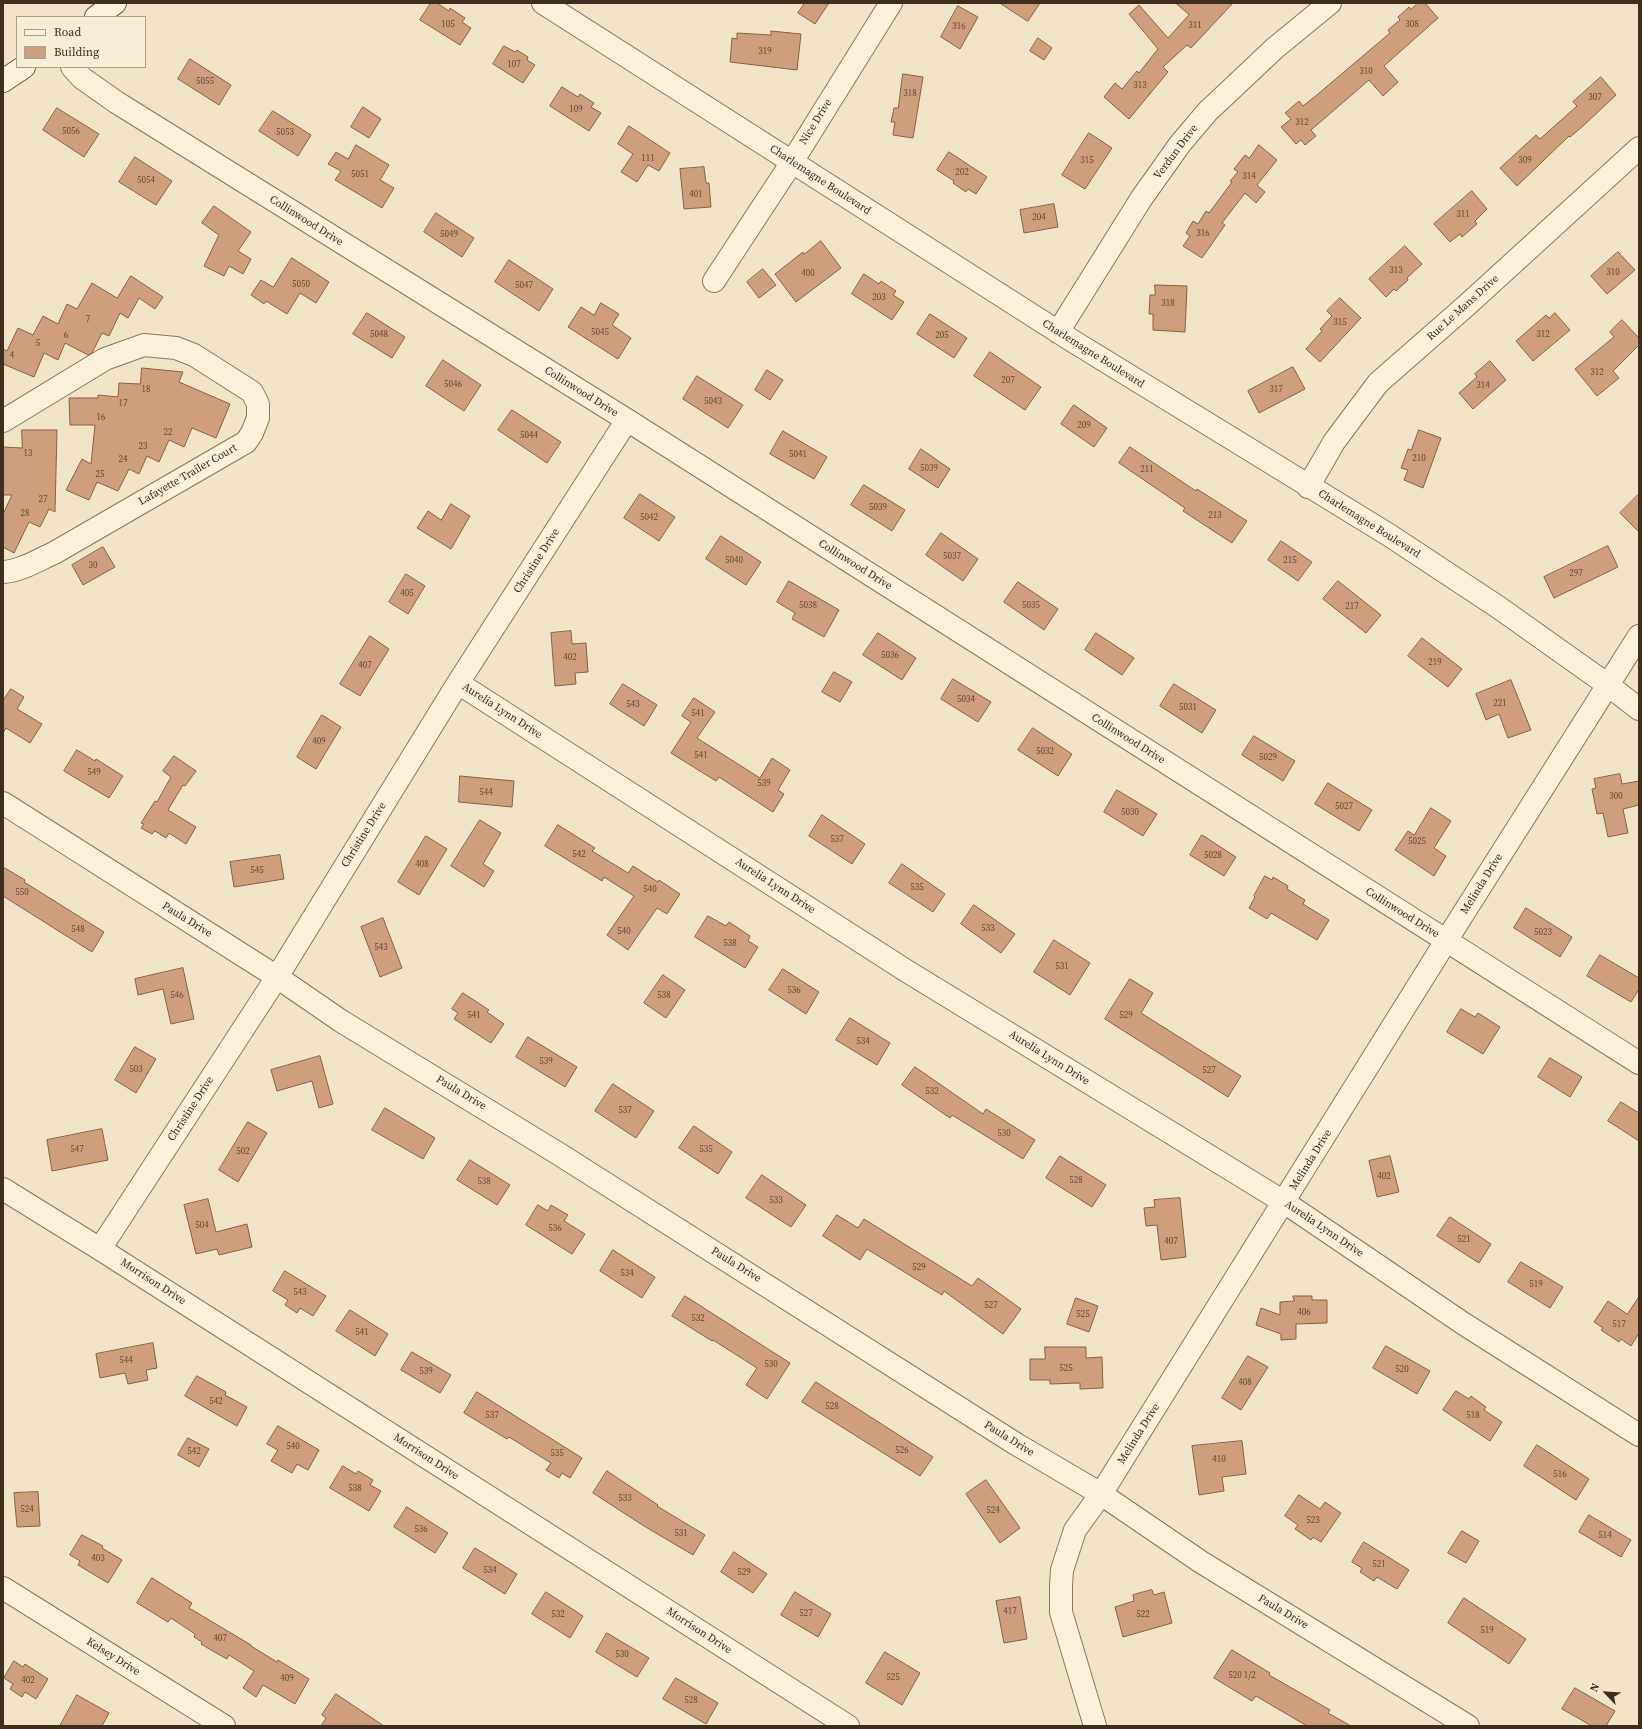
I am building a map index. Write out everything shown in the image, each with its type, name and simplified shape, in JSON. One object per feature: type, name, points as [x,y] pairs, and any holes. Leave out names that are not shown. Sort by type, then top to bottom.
[{"type":"street","points":[[97,16],[115,3]]},
{"type":"street","name":"Charlemagne Boulevard","points":[[543,3],[1058,332],[1308,487],[1389,535],[1498,607],[1608,685],[1639,709]]},
{"type":"street","name":"Nice Drive","points":[[714,281],[792,162],[891,3]]},
{"type":"street","name":"Verdun Drive","points":[[1058,332],[1141,198],[1180,144],[1212,107],[1275,48],[1330,3]]},
{"type":"street","points":[[3,81],[22,68]]},
{"type":"street","name":"Collinwood Drive","points":[[73,68],[82,78],[116,102],[627,420],[1639,1063]]},
{"type":"street","name":"Rue Le Mans Drive","points":[[1308,487],[1334,442],[1378,383],[1467,305],[1639,148]]},
{"type":"street","name":"Lafayette Trailer Court","points":[[3,420],[105,360],[144,345],[176,348],[194,355],[252,392],[258,404],[258,418],[252,433],[246,442],[54,553],[22,568],[10,572],[3,572]]},
{"type":"street","name":"Christine Drive","points":[[100,1249],[277,977],[458,683],[627,420]]},
{"type":"street","name":"Melinda Drive","points":[[1095,1726],[1061,1612],[1062,1570],[1075,1530],[1101,1494],[1446,941],[1639,636]]},
{"type":"street","name":"Aurelia Lynn Drive","points":[[458,683],[899,966],[1284,1202],[1464,1324],[1639,1435]]},
{"type":"street","name":"Paula Drive","points":[[3,803],[277,977],[341,1021],[559,1154],[1016,1444],[1101,1494],[1201,1562],[1468,1726]]},
{"type":"street","name":"Morrison Drive","points":[[3,1189],[100,1249],[848,1726]]},
{"type":"street","name":"Kelsey Drive","points":[[3,1588],[224,1726]]},
{"type":"building","points":[[431,3],[437,3],[449,11],[450,8],[465,18],[462,22],[471,28],[460,45],[420,20]]},
{"type":"building","points":[[805,3],[829,3],[815,24],[798,13]]},
{"type":"building","points":[[1000,3],[1040,3],[1028,21]]},
{"type":"building","points":[[1176,3],[1233,3],[1191,48],[1187,45],[1163,67],[1168,72],[1129,119],[1104,97],[1115,83],[1122,89],[1137,71],[1139,73],[1158,49],[1129,14],[1139,5],[1168,38],[1189,15]]},
{"type":"building","points":[[1418,3],[1425,3],[1438,18],[1384,66],[1398,82],[1383,96],[1369,80],[1311,130],[1316,136],[1305,145],[1301,140],[1296,144],[1281,127],[1291,119],[1285,113],[1299,101],[1303,106],[1318,94],[1390,33],[1388,30],[1400,20],[1398,17],[1409,7],[1411,9]]},
{"type":"building","points":[[958,6],[978,17],[960,49],[941,37]]},
{"type":"building","points":[[771,31],[801,34],[797,70],[730,62],[732,38],[737,39],[737,33],[771,35]]},
{"type":"building","points":[[1038,38],[1052,48],[1044,60],[1030,51]]},
{"type":"building","points":[[504,46],[515,52],[517,50],[528,57],[527,60],[535,65],[523,83],[493,64]]},
{"type":"building","points":[[190,59],[231,85],[219,105],[178,79]]},
{"type":"building","points":[[903,74],[923,77],[913,138],[893,135],[895,122],[891,122],[894,108],[898,108]]},
{"type":"building","points":[[1601,77],[1616,95],[1582,127],[1570,137],[1569,136],[1517,186],[1500,168],[1536,135],[1540,139],[1577,106],[1573,102]]},
{"type":"building","points":[[562,87],[578,97],[580,94],[594,103],[591,107],[601,113],[589,131],[550,106]]},
{"type":"building","points":[[363,107],[381,119],[369,138],[351,127]]},
{"type":"building","points":[[57,108],[99,134],[84,157],[43,130]]},
{"type":"building","points":[[273,111],[311,135],[298,156],[259,131]]},
{"type":"building","points":[[629,126],[670,153],[659,171],[648,165],[637,182],[621,172],[633,154],[618,144]]},
{"type":"building","points":[[1089,133],[1112,148],[1085,189],[1062,175]]},
{"type":"building","points":[[356,145],[389,165],[380,180],[394,188],[382,208],[335,180],[341,171],[328,164],[336,152],[348,159]]},
{"type":"building","points":[[1259,145],[1277,160],[1257,185],[1265,192],[1256,203],[1245,193],[1222,223],[1225,225],[1202,258],[1183,246],[1190,236],[1186,233],[1193,221],[1198,224],[1206,211],[1209,213],[1232,182],[1230,181],[1238,172],[1234,169],[1245,155],[1249,158]]},
{"type":"building","points":[[949,152],[987,177],[976,194],[968,189],[966,192],[953,183],[954,181],[937,170]]},
{"type":"building","points":[[135,157],[172,181],[156,205],[119,182]]},
{"type":"building","points":[[704,167],[706,183],[709,183],[711,207],[684,209],[680,169]]},
{"type":"building","points":[[1472,191],[1487,209],[1475,221],[1477,224],[1462,237],[1460,234],[1450,242],[1434,224]]},
{"type":"building","points":[[1054,204],[1058,227],[1024,233],[1020,210]]},
{"type":"building","points":[[214,206],[251,232],[238,251],[251,259],[243,274],[229,266],[224,276],[204,266],[219,235],[202,223]]},
{"type":"building","points":[[436,213],[474,238],[462,257],[424,232]]},
{"type":"building","points":[[821,241],[841,268],[796,302],[775,274],[803,252],[804,254]]},
{"type":"building","points":[[1405,246],[1422,264],[1396,291],[1394,289],[1386,297],[1369,279]]},
{"type":"building","points":[[1618,252],[1635,270],[1607,294],[1591,276]]},
{"type":"building","points":[[292,258],[329,282],[316,303],[300,293],[287,314],[266,301],[264,304],[251,295],[261,280],[273,287]]},
{"type":"building","points":[[509,260],[553,289],[539,311],[495,282]]},
{"type":"building","points":[[763,269],[776,285],[759,298],[747,282]]},
{"type":"building","points":[[864,274],[879,284],[881,281],[896,291],[893,295],[904,302],[892,320],[852,294]]},
{"type":"building","points":[[131,276],[163,297],[155,309],[139,298],[128,318],[120,313],[109,336],[102,333],[92,353],[88,355],[65,343],[58,360],[44,353],[34,377],[3,364],[3,349],[7,351],[18,328],[33,335],[43,316],[58,324],[67,304],[77,309],[92,283],[117,298]]},
{"type":"building","points":[[1155,285],[1187,286],[1185,332],[1153,330],[1153,314],[1149,314],[1150,295],[1155,295]]},
{"type":"building","points":[[1340,298],[1361,318],[1320,362],[1306,349],[1322,331],[1320,329],[1332,316],[1327,311]]},
{"type":"building","points":[[601,303],[619,314],[612,325],[631,338],[618,359],[568,327],[581,307],[594,315]]},
{"type":"building","points":[[367,313],[405,337],[392,358],[353,334]]},
{"type":"building","points":[[1555,313],[1570,330],[1533,361],[1516,341],[1546,315],[1549,318]]},
{"type":"building","points":[[930,314],[967,338],[954,358],[917,334]]},
{"type":"building","points":[[1622,320],[1639,338],[1639,345],[1613,371],[1619,378],[1597,396],[1575,369],[1614,337],[1610,332]]},
{"type":"building","points":[[990,352],[1041,387],[1025,410],[974,376]]},
{"type":"building","points":[[443,360],[481,385],[464,411],[426,386]]},
{"type":"building","points":[[1490,361],[1506,380],[1473,409],[1459,393],[1477,377],[1475,374]]},
{"type":"building","points":[[1293,367],[1305,389],[1259,413],[1248,391]]},
{"type":"building","points":[[142,368],[183,372],[179,382],[230,404],[216,438],[192,428],[184,447],[169,440],[159,462],[147,456],[139,474],[129,469],[118,491],[97,482],[89,500],[66,490],[82,459],[91,464],[95,425],[70,425],[69,398],[98,398],[98,395],[118,397],[119,383],[140,384]]},
{"type":"building","points":[[767,370],[783,380],[770,400],[755,390]]},
{"type":"building","points":[[697,376],[743,405],[728,428],[683,399]]},
{"type":"building","points":[[1074,405],[1107,428],[1094,447],[1061,424]]},
{"type":"building","points":[[512,410],[561,442],[547,463],[498,430]]},
{"type":"building","points":[[22,430],[57,430],[55,512],[49,509],[40,527],[29,522],[14,553],[3,547],[3,514],[12,495],[3,495],[3,447],[22,448]]},
{"type":"building","points":[[1419,430],[1441,438],[1423,488],[1404,480],[1408,470],[1401,468],[1408,449],[1411,450]]},
{"type":"building","points":[[783,431],[827,457],[814,479],[770,454]]},
{"type":"building","points":[[1130,447],[1196,491],[1197,489],[1247,521],[1232,543],[1183,511],[1185,508],[1119,463]]},
{"type":"building","points":[[921,449],[950,469],[938,488],[909,469]]},
{"type":"building","points":[[864,485],[905,510],[892,531],[851,505]]},
{"type":"building","points":[[640,494],[675,517],[659,541],[624,518]]},
{"type":"building","points":[[1639,494],[1639,532],[1620,513]]},
{"type":"building","points":[[451,504],[470,516],[451,549],[417,528],[428,511],[441,520]]},
{"type":"building","points":[[941,533],[978,559],[963,581],[926,555]]},
{"type":"building","points":[[721,536],[761,562],[746,585],[706,559]]},
{"type":"building","points":[[1281,541],[1312,562],[1298,581],[1268,560]]},
{"type":"building","points":[[1608,546],[1618,567],[1554,598],[1544,577]]},
{"type":"building","points":[[103,547],[115,567],[83,585],[72,565]]},
{"type":"building","points":[[406,574],[425,586],[408,614],[389,602]]},
{"type":"building","points":[[789,581],[839,610],[824,637],[792,619],[795,613],[777,602]]},
{"type":"building","points":[[1338,581],[1381,615],[1366,633],[1323,599]]},
{"type":"building","points":[[1018,582],[1058,609],[1044,630],[1004,602]]},
{"type":"building","points":[[571,631],[572,644],[586,643],[588,672],[575,673],[576,684],[555,686],[551,633]]},
{"type":"building","points":[[878,633],[916,658],[902,680],[863,655]]},
{"type":"building","points":[[1096,633],[1134,658],[1122,675],[1085,650]]},
{"type":"building","points":[[370,636],[389,649],[360,696],[340,684]]},
{"type":"building","points":[[1422,638],[1462,669],[1448,687],[1408,656]]},
{"type":"building","points":[[834,672],[852,682],[840,702],[822,692]]},
{"type":"building","points":[[953,679],[991,702],[978,722],[941,699]]},
{"type":"building","points":[[1511,680],[1531,730],[1508,738],[1499,714],[1486,720],[1476,694]]},
{"type":"building","points":[[623,684],[657,705],[644,726],[610,704]]},
{"type":"building","points":[[1174,684],[1216,710],[1202,733],[1160,706]]},
{"type":"building","points":[[11,689],[24,697],[17,709],[42,724],[30,743],[6,728],[3,733],[3,701]]},
{"type":"building","points":[[694,698],[715,712],[697,738],[760,778],[772,758],[790,770],[778,790],[784,794],[773,812],[719,777],[716,781],[671,753],[691,722],[682,716]]},
{"type":"building","points":[[322,715],[341,727],[316,769],[297,757]]},
{"type":"building","points":[[1033,728],[1072,754],[1058,776],[1018,750]]},
{"type":"building","points":[[1254,736],[1295,761],[1283,781],[1242,755]]},
{"type":"building","points":[[77,750],[95,761],[96,759],[123,776],[109,798],[64,771]]},
{"type":"building","points":[[174,756],[196,771],[185,786],[183,785],[168,810],[196,827],[186,844],[169,833],[166,838],[155,831],[152,834],[141,828],[144,824],[141,823],[155,801],[157,802],[171,777],[163,771]]},
{"type":"building","points":[[1620,774],[1622,784],[1639,781],[1639,805],[1623,809],[1628,833],[1608,837],[1603,813],[1597,814],[1592,789],[1596,788],[1594,779]]},
{"type":"building","points":[[460,776],[514,781],[512,807],[459,802]]},
{"type":"building","points":[[1328,783],[1372,810],[1359,831],[1315,804]]},
{"type":"building","points":[[1117,790],[1157,814],[1143,836],[1104,812]]},
{"type":"building","points":[[1431,808],[1451,821],[1434,848],[1446,856],[1434,876],[1395,850],[1408,831],[1414,835]]},
{"type":"building","points":[[822,815],[865,844],[852,864],[809,836]]},
{"type":"building","points":[[480,820],[501,833],[483,864],[494,871],[484,887],[451,866]]},
{"type":"building","points":[[558,825],[595,848],[592,851],[628,873],[633,866],[658,882],[659,880],[680,894],[667,914],[657,908],[628,950],[607,935],[634,896],[604,877],[602,881],[545,846]]},
{"type":"building","points":[[1202,835],[1236,857],[1224,876],[1190,855]]},
{"type":"building","points":[[426,836],[447,849],[419,895],[398,882]]},
{"type":"building","points":[[280,855],[284,879],[234,887],[230,862]]},
{"type":"building","points":[[902,864],[945,894],[933,912],[889,883]]},
{"type":"building","points":[[3,867],[25,880],[24,882],[104,932],[92,952],[3,896]]},
{"type":"building","points":[[1265,876],[1272,880],[1273,877],[1288,886],[1287,889],[1305,900],[1303,904],[1329,920],[1317,940],[1271,913],[1267,919],[1249,908]]},
{"type":"building","points":[[974,905],[1015,934],[1001,953],[961,924]]},
{"type":"building","points":[[1526,908],[1572,937],[1560,957],[1514,928]]},
{"type":"building","points":[[708,916],[726,926],[729,922],[750,936],[748,941],[758,947],[745,968],[695,937]]},
{"type":"building","points":[[383,918],[402,968],[380,977],[361,927]]},
{"type":"building","points":[[1054,940],[1090,963],[1070,995],[1034,972]]},
{"type":"building","points":[[1600,955],[1639,978],[1639,989],[1631,1002],[1587,976]]},
{"type":"building","points":[[183,968],[194,1019],[171,1024],[163,989],[138,995],[135,979]]},
{"type":"building","points":[[783,969],[819,992],[806,1014],[769,990]]},
{"type":"building","points":[[663,975],[685,990],[666,1018],[644,1003]]},
{"type":"building","points":[[1130,979],[1153,993],[1141,1013],[1241,1076],[1228,1097],[1105,1019]]},
{"type":"building","points":[[463,993],[489,1010],[487,1012],[504,1024],[491,1043],[454,1019],[458,1013],[452,1009]]},
{"type":"building","points":[[1461,1009],[1475,1017],[1478,1013],[1500,1027],[1483,1054],[1447,1032]]},
{"type":"building","points":[[850,1018],[890,1043],[877,1065],[836,1040]]},
{"type":"building","points":[[528,1037],[577,1067],[565,1087],[516,1057]]},
{"type":"building","points":[[135,1047],[156,1059],[136,1093],[115,1080]]},
{"type":"building","points":[[320,1056],[333,1104],[319,1108],[312,1081],[277,1091],[271,1070]]},
{"type":"building","points":[[1550,1058],[1582,1077],[1570,1097],[1538,1077]]},
{"type":"building","points":[[915,1067],[983,1114],[986,1109],[1035,1140],[1023,1159],[952,1115],[950,1118],[902,1085]]},
{"type":"building","points":[[613,1084],[654,1111],[636,1138],[595,1111]]},
{"type":"building","points":[[1621,1102],[1639,1113],[1639,1141],[1608,1121]]},
{"type":"building","points":[[385,1108],[435,1138],[423,1159],[372,1130]]},
{"type":"building","points":[[248,1122],[267,1133],[238,1182],[219,1170]]},
{"type":"building","points":[[694,1126],[732,1152],[718,1174],[679,1148]]},
{"type":"building","points":[[102,1129],[108,1160],[52,1171],[47,1140]]},
{"type":"building","points":[[1060,1156],[1106,1185],[1092,1207],[1046,1178]]},
{"type":"building","points":[[1390,1156],[1399,1192],[1377,1197],[1369,1161]]},
{"type":"building","points":[[470,1160],[510,1185],[497,1205],[457,1180]]},
{"type":"building","points":[[762,1175],[806,1205],[791,1227],[746,1198]]},
{"type":"building","points":[[1180,1198],[1186,1257],[1161,1260],[1157,1225],[1146,1226],[1144,1208],[1155,1207],[1154,1200]]},
{"type":"building","points":[[208,1199],[216,1232],[247,1224],[252,1247],[219,1255],[217,1249],[196,1254],[184,1205]]},
{"type":"building","points":[[538,1205],[548,1211],[551,1205],[568,1215],[564,1221],[585,1234],[572,1254],[526,1225]]},
{"type":"building","points":[[837,1215],[858,1228],[864,1219],[972,1286],[978,1278],[1021,1309],[1003,1334],[944,1291],[942,1295],[867,1249],[860,1260],[823,1236]]},
{"type":"building","points":[[1450,1217],[1491,1244],[1479,1263],[1437,1236]]},
{"type":"building","points":[[613,1250],[655,1277],[642,1298],[600,1271]]},
{"type":"building","points":[[1521,1262],[1563,1287],[1550,1308],[1508,1282]]},
{"type":"building","points":[[285,1271],[326,1296],[313,1316],[300,1308],[297,1313],[285,1305],[288,1300],[273,1291]]},
{"type":"building","points":[[685,1296],[790,1363],[767,1399],[746,1385],[757,1368],[672,1316]]},
{"type":"building","points":[[1293,1296],[1312,1296],[1312,1300],[1327,1300],[1327,1323],[1296,1324],[1296,1339],[1281,1340],[1281,1334],[1256,1325],[1261,1308],[1280,1315],[1280,1302],[1294,1301]]},
{"type":"building","points":[[1639,1297],[1639,1333],[1631,1346],[1621,1339],[1619,1342],[1601,1330],[1603,1328],[1594,1322],[1608,1301],[1627,1314]]},
{"type":"building","points":[[1076,1298],[1098,1306],[1089,1332],[1067,1324]]},
{"type":"building","points":[[350,1310],[388,1334],[375,1356],[336,1331]]},
{"type":"building","points":[[153,1343],[157,1368],[146,1370],[148,1380],[128,1384],[125,1373],[100,1378],[96,1354]]},
{"type":"building","points":[[1386,1346],[1430,1371],[1417,1394],[1373,1368]]},
{"type":"building","points":[[1045,1347],[1086,1347],[1086,1358],[1102,1357],[1103,1388],[1080,1389],[1080,1383],[1050,1384],[1050,1380],[1030,1380],[1030,1359],[1045,1359]]},
{"type":"building","points":[[412,1352],[451,1375],[440,1393],[401,1370]]},
{"type":"building","points":[[1248,1356],[1268,1367],[1241,1410],[1222,1398]]},
{"type":"building","points":[[197,1376],[226,1392],[225,1395],[247,1407],[237,1426],[185,1396]]},
{"type":"building","points":[[816,1382],[933,1457],[920,1476],[802,1402]]},
{"type":"building","points":[[1456,1391],[1469,1399],[1471,1396],[1486,1407],[1484,1410],[1502,1422],[1490,1441],[1443,1410]]},
{"type":"building","points":[[477,1392],[582,1458],[570,1478],[562,1473],[559,1478],[546,1470],[551,1463],[509,1437],[507,1439],[464,1413]]},
{"type":"building","points":[[278,1426],[319,1450],[308,1470],[297,1464],[292,1473],[271,1461],[278,1450],[267,1444]]},
{"type":"building","points":[[188,1438],[209,1449],[199,1467],[178,1455]]},
{"type":"building","points":[[1242,1441],[1246,1474],[1222,1477],[1224,1491],[1199,1495],[1192,1446]]},
{"type":"building","points":[[1537,1445],[1589,1479],[1576,1500],[1524,1466]]},
{"type":"building","points":[[343,1466],[356,1474],[358,1471],[373,1480],[370,1485],[381,1491],[369,1511],[330,1488]]},
{"type":"building","points":[[607,1471],[658,1505],[657,1506],[705,1535],[693,1555],[593,1493]]},
{"type":"building","points":[[986,1480],[1020,1528],[1000,1543],[966,1494]]},
{"type":"building","points":[[38,1492],[40,1526],[17,1527],[14,1493]]},
{"type":"building","points":[[1299,1495],[1320,1509],[1325,1502],[1341,1513],[1321,1542],[1313,1537],[1311,1540],[1295,1529],[1298,1525],[1285,1516]]},
{"type":"building","points":[[407,1507],[448,1533],[435,1553],[394,1527]]},
{"type":"building","points":[[1589,1515],[1631,1540],[1621,1557],[1579,1532]]},
{"type":"building","points":[[1462,1531],[1479,1541],[1466,1563],[1448,1553]]},
{"type":"building","points":[[82,1535],[103,1546],[102,1548],[122,1560],[108,1583],[78,1565],[80,1561],[70,1555]]},
{"type":"building","points":[[1364,1542],[1409,1570],[1397,1589],[1377,1577],[1374,1581],[1360,1572],[1362,1568],[1352,1562]]},
{"type":"building","points":[[475,1548],[517,1574],[505,1594],[463,1568]]},
{"type":"building","points":[[734,1552],[767,1574],[753,1593],[721,1572]]},
{"type":"building","points":[[152,1578],[192,1603],[189,1608],[277,1662],[278,1660],[309,1679],[295,1704],[263,1685],[256,1697],[243,1688],[254,1671],[229,1655],[227,1659],[201,1644],[202,1642],[194,1637],[195,1634],[171,1618],[168,1622],[137,1603]]},
{"type":"building","points":[[1152,1590],[1154,1595],[1164,1592],[1172,1623],[1123,1637],[1115,1607],[1134,1601],[1133,1595]]},
{"type":"building","points":[[546,1592],[583,1616],[570,1638],[532,1614]]},
{"type":"building","points":[[795,1592],[831,1614],[818,1637],[781,1615]]},
{"type":"building","points":[[1020,1597],[1027,1639],[1004,1643],[996,1601]]},
{"type":"building","points":[[1464,1598],[1526,1639],[1509,1664],[1448,1623]]},
{"type":"building","points":[[607,1633],[649,1658],[637,1677],[596,1652]]},
{"type":"building","points":[[1232,1650],[1270,1673],[1269,1675],[1330,1710],[1328,1713],[1351,1726],[1307,1726],[1256,1696],[1252,1701],[1214,1678]]},
{"type":"building","points":[[885,1652],[920,1673],[902,1705],[866,1683]]},
{"type":"building","points":[[14,1661],[23,1667],[25,1664],[48,1679],[36,1699],[25,1692],[22,1697],[10,1689],[13,1684],[4,1678]]},
{"type":"building","points":[[676,1678],[718,1703],[706,1724],[663,1699]]},
{"type":"building","points":[[1575,1688],[1615,1711],[1606,1726],[1592,1726],[1562,1709]]},
{"type":"building","points":[[336,1694],[384,1726],[321,1726],[326,1718],[322,1715]]},
{"type":"building","points":[[77,1695],[109,1713],[102,1726],[60,1726]]}]
